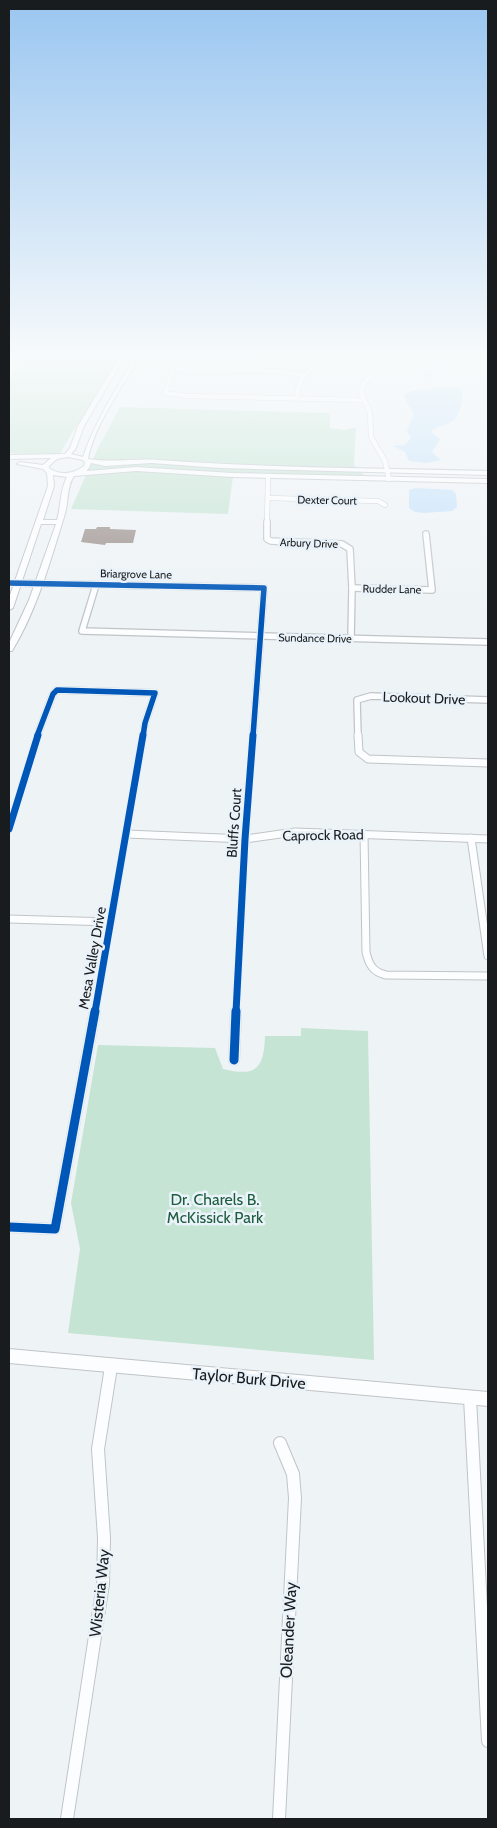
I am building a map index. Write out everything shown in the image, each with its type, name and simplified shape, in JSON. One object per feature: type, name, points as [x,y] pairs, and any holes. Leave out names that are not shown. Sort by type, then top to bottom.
[{"type":"main road","points":[[9,608],[52,486],[48,470],[49,461],[64,456],[76,443]]},
{"type":"main road","points":[[9,649],[24,621],[59,522],[65,502],[66,483],[75,474],[87,467],[87,450],[90,443]]},
{"type":"main road","points":[[9,457],[76,456],[104,464],[151,461],[220,466],[488,473]]},
{"type":"main road","points":[[9,464],[30,464],[62,475],[136,469],[268,476],[488,481]]},
{"type":"main road","points":[[39,522],[59,522]]},
{"type":"main road","name":"Taylor Burk Drive","points":[[9,1356],[488,1399]]},
{"type":"street","points":[[374,443],[386,460],[390,479]]},
{"type":"street","points":[[268,476],[268,498]]},
{"type":"street","name":"Dexter Court","points":[[268,498],[378,501],[385,505]]},
{"type":"street","name":"Arbury Drive","points":[[268,498],[267,539],[271,541],[348,546],[350,549],[352,588]]},
{"type":"street","name":"Rudder Lane","points":[[352,588],[432,590],[426,534]]},
{"type":"street","name":"Briargrove Lane","points":[[9,583],[264,588]]},
{"type":"street","name":"Sundance Drive","points":[[96,585],[82,631],[488,642]]},
{"type":"street","name":"Bluffs Court","points":[[234,1060],[245,839],[264,588]]},
{"type":"street","points":[[351,638],[352,588]]},
{"type":"street","name":"Mesa Valley Drive","points":[[9,829],[31,754],[53,694],[57,690],[155,693],[144,723],[127,834],[55,1229],[9,1227]]},
{"type":"street","name":"Lookout Drive","points":[[488,700],[371,696],[357,700],[359,752],[368,759],[488,763]]},
{"type":"street","name":"Caprock Road","points":[[127,834],[245,839],[295,832],[488,839]]},
{"type":"street","points":[[364,834],[366,952],[374,971],[386,975],[488,976]]},
{"type":"street","points":[[471,838],[488,956]]},
{"type":"street","points":[[9,919],[111,922]]},
{"type":"street","name":"Wisteria Way","points":[[66,1819],[102,1584],[104,1538],[98,1450],[111,1366]]},
{"type":"street","points":[[470,1398],[488,1741]]},
{"type":"street","name":"Oleander Way","points":[[279,1819],[295,1498],[293,1474],[280,1443]]},
{"type":"green space","points":[[9,443],[66,443],[59,455],[9,453]]},
{"type":"green space","points":[[101,443],[355,443],[354,465],[369,480],[233,476],[228,514],[71,509]]},
{"type":"green space","name":"Dr. Charels B. McKissick Park","points":[[301,1028],[368,1031],[374,1360],[68,1333],[80,1249],[71,1203],[98,1045],[215,1048],[223,1069],[243,1072],[251,1071],[260,1063],[263,1056],[265,1036],[301,1036]]},
{"type":"water","points":[[406,443],[437,443],[432,452],[441,460],[427,463],[409,461],[405,452],[393,446]]},
{"type":"water","points":[[416,488],[452,490],[456,494],[457,507],[452,511],[415,512],[409,508],[409,490]]},
{"type":"building","points":[[97,527],[136,530],[133,543],[106,543],[105,545],[81,542],[85,529],[96,529]]},
{"type":"cycle path","points":[[9,583],[264,588],[245,839],[234,1060]]},
{"type":"cycle path","points":[[9,829],[31,754],[53,694],[57,690],[155,693],[145,723],[127,834],[55,1229],[9,1227]]}]
